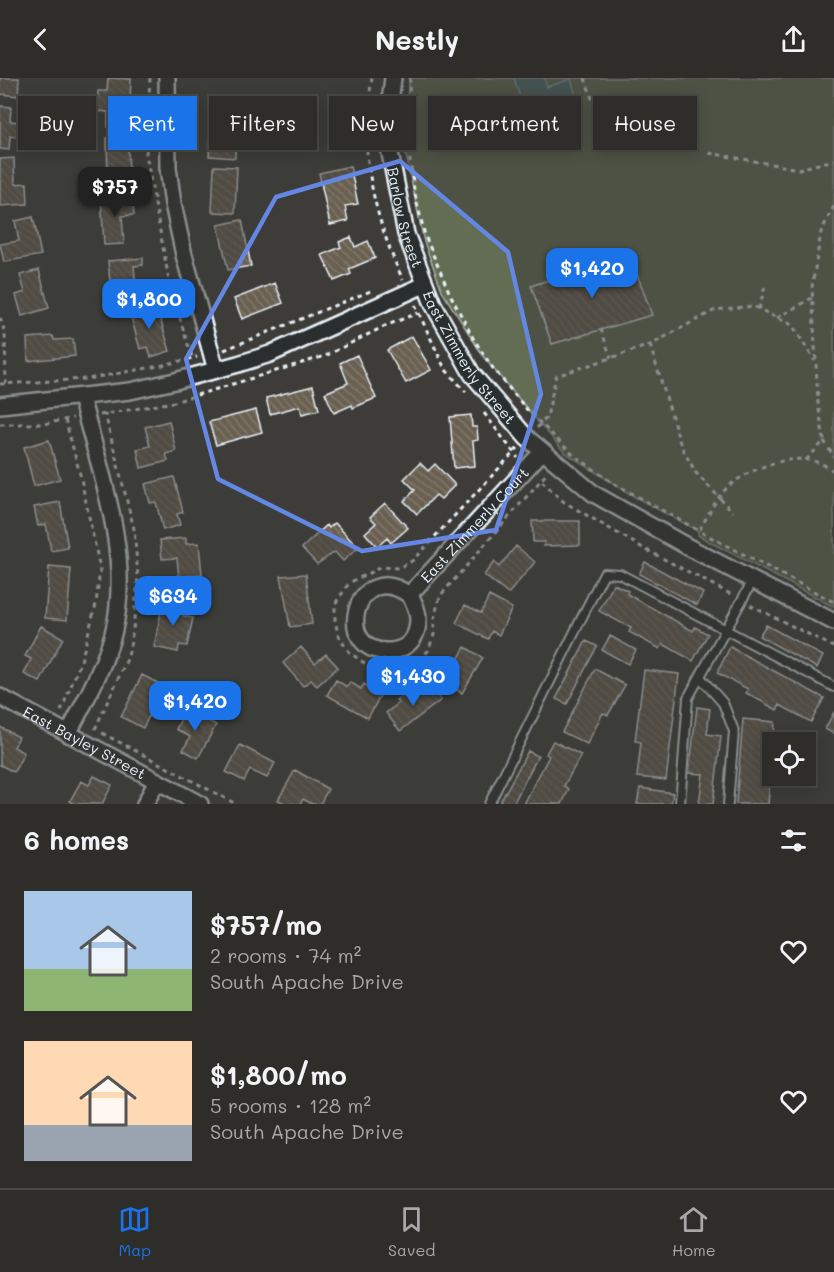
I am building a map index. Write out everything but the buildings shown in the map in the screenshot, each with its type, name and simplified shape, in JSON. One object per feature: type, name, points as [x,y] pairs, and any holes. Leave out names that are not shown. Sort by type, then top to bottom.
[{"type":"street","points":[[167,78],[166,130],[173,204],[184,255],[216,370]]},
{"type":"street","name":"Barlow Street","points":[[393,78],[386,133],[406,234],[424,285]]},
{"type":"street","name":"East Zimmerly Street","points":[[0,405],[130,391],[216,370],[270,354],[424,285],[472,374],[527,438],[542,452],[594,494],[834,622]]},
{"type":"street","points":[[68,734],[92,689],[111,641],[119,575],[116,537],[81,397]]},
{"type":"street","name":"East Zimmerly Court","points":[[409,595],[542,452]]},
{"type":"street","points":[[385,586],[402,590],[409,595],[415,603],[419,620],[413,638],[405,645],[389,651],[376,649],[366,644],[355,627],[354,616],[362,597],[378,587],[385,586]]},
{"type":"street","name":"East Bayley Street","points":[[0,697],[200,804]]},
{"type":"street","points":[[145,804],[157,781]]},
{"type":"lane","points":[[489,804],[604,573],[620,573],[834,687]]},
{"type":"lane","points":[[680,804],[688,698],[753,580]]},
{"type":"lane","points":[[700,677],[723,703],[734,731],[728,804]]},
{"type":"path","points":[[372,78],[366,128],[371,187],[386,239],[445,369],[467,394]]},
{"type":"path","points":[[410,78],[406,130],[414,190],[425,236],[450,294],[473,338],[492,367],[528,411],[591,469],[633,495],[834,602]]},
{"type":"path","points":[[585,78],[593,101]]},
{"type":"path","points":[[709,153],[799,169],[834,160]]},
{"type":"path","points":[[834,206],[821,232],[812,287],[818,403],[824,441],[834,457]]},
{"type":"path","points":[[759,309],[765,286]]},
{"type":"path","points":[[777,318],[812,297]]},
{"type":"path","points":[[527,438],[548,417],[556,375],[650,345],[715,310],[753,306],[792,325],[815,361]]},
{"type":"path","points":[[0,318],[5,333],[6,384]]},
{"type":"path","points":[[601,330],[611,358]]},
{"type":"path","points":[[650,345],[681,446],[696,473],[733,513]]},
{"type":"path","points":[[482,410],[516,456],[564,502],[643,548],[834,647]]},
{"type":"path","points":[[65,419],[80,474],[100,569],[96,604],[81,661],[61,711],[236,804]]},
{"type":"path","points":[[806,460],[824,441]]},
{"type":"path","points":[[699,531],[719,498],[732,483],[757,470],[784,461],[806,460],[834,471]]},
{"type":"highlighted area","points":[[400,161],[508,252],[541,394],[496,530],[362,551],[218,479],[186,359],[276,197]]},
{"type":"green space","points":[[410,78],[834,78],[834,607],[708,541],[698,535],[698,531],[635,497],[564,452],[485,359],[443,293],[424,242],[405,150],[416,150],[416,96],[407,96]]},
{"type":"water","points":[[514,78],[544,78],[547,87],[571,79],[576,96],[520,96]]}]
